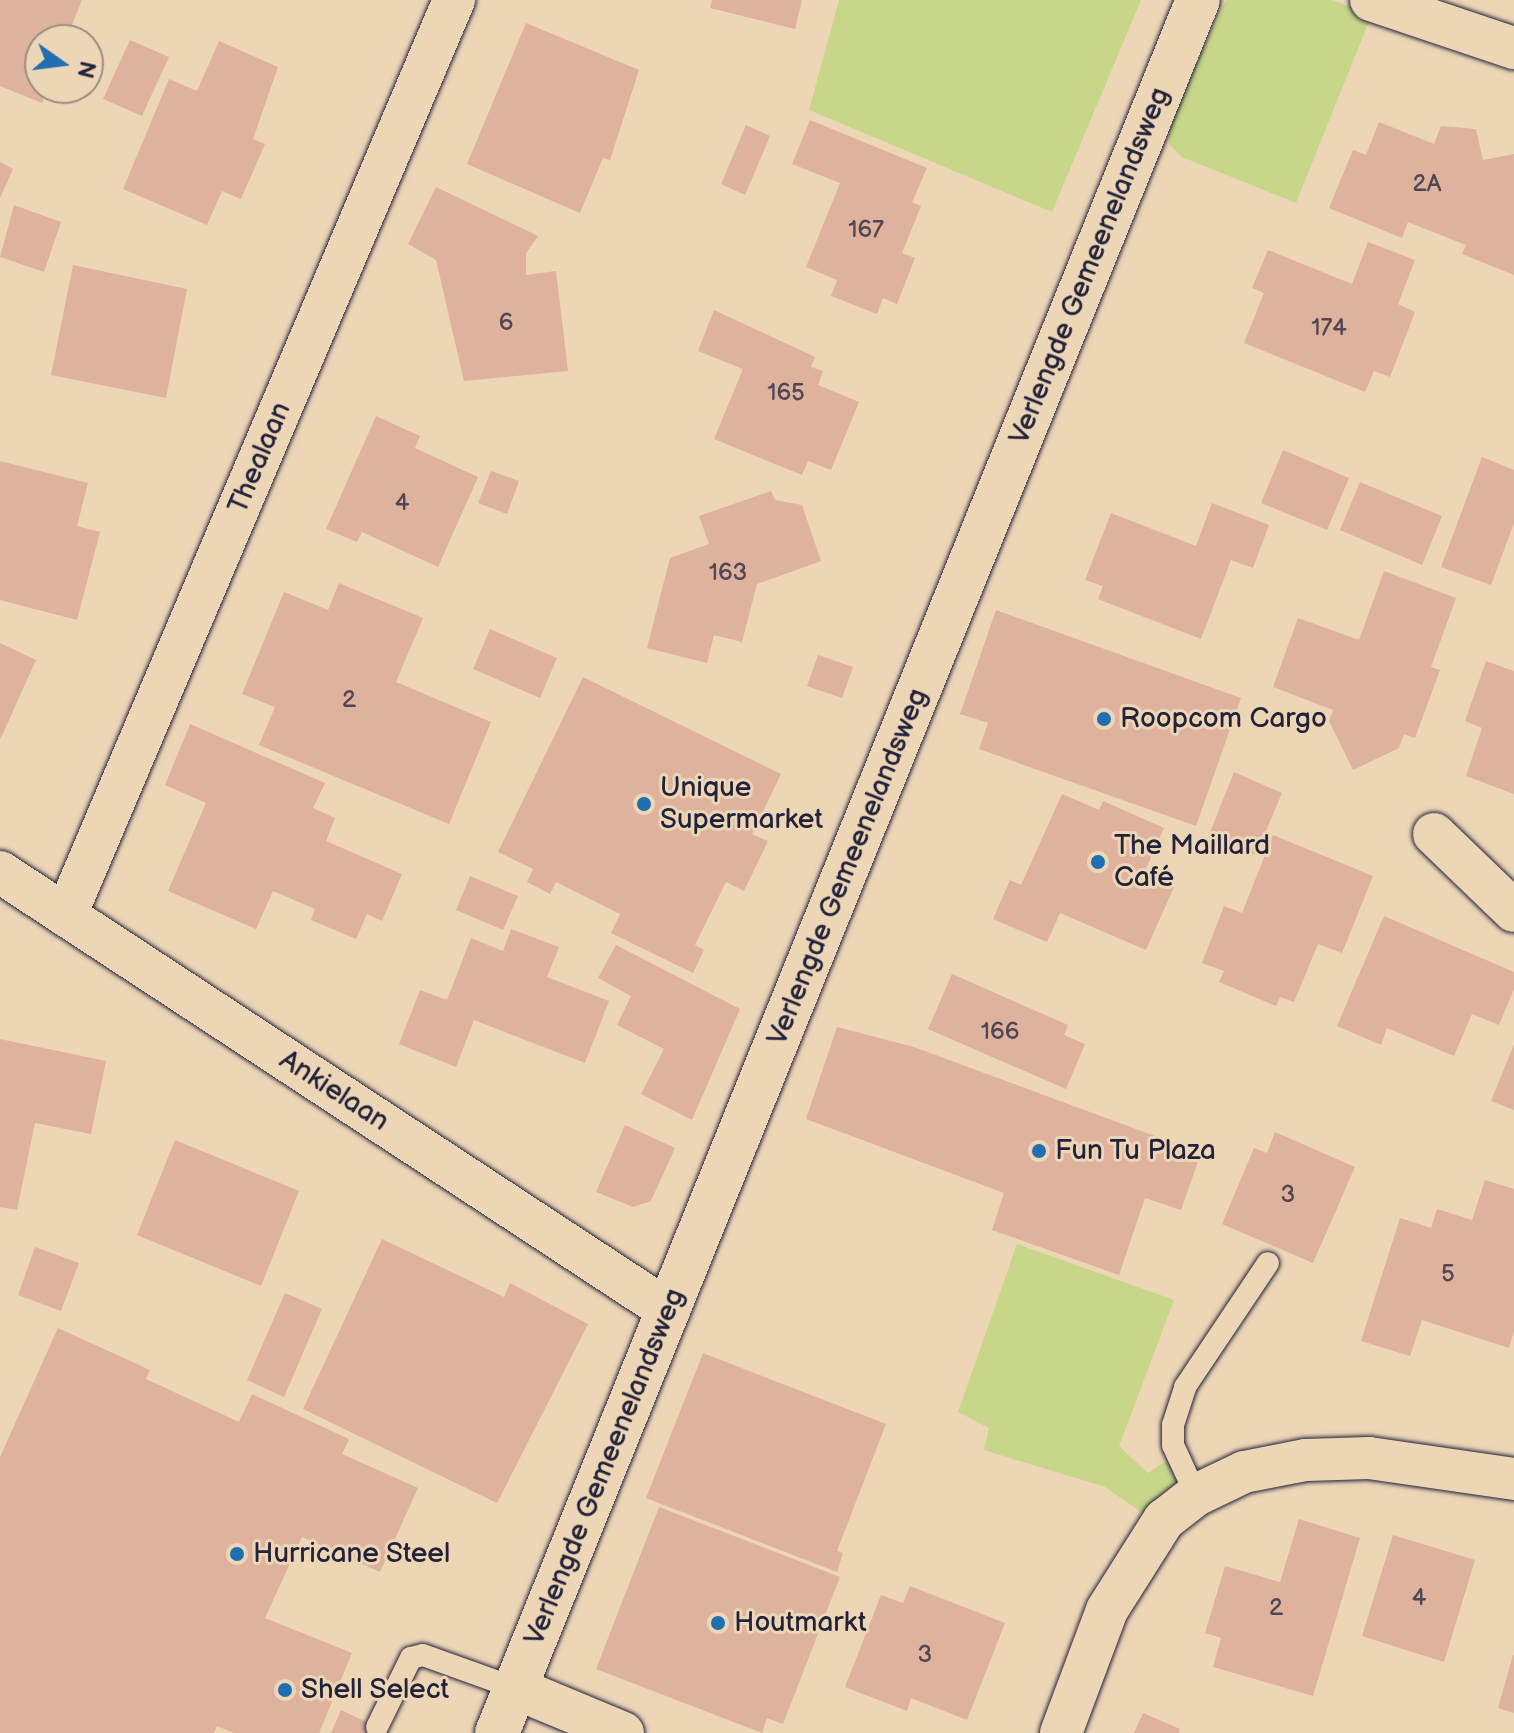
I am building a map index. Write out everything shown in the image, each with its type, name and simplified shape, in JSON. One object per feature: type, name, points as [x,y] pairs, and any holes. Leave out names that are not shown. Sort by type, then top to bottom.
[{"type":"street","name":"Thealaan","points":[[66,915],[454,0]]},
{"type":"street","name":"Verlengde Gemeenelandsweg","points":[[497,1733],[1198,0]]},
{"type":"street","points":[[1371,0],[1514,48]]},
{"type":"street","points":[[1434,834],[1514,911]]},
{"type":"street","name":"Ankielaan","points":[[0,872],[669,1311]]},
{"type":"street","points":[[1061,1733],[1107,1610],[1164,1520],[1196,1495],[1244,1472],[1306,1460],[1369,1458],[1514,1479]]},
{"type":"street","points":[[515,1688],[620,1733]]},
{"type":"lane","points":[[1196,1495],[1173,1445],[1173,1425],[1185,1387],[1268,1263]]},
{"type":"lane","points":[[377,1727],[411,1658],[423,1655],[515,1688]]},
{"type":"green space","points":[[839,0],[1141,0],[1052,212],[809,110]]},
{"type":"green space","points":[[1226,0],[1332,0],[1372,14],[1296,203],[1182,157],[1169,144],[1169,123]]},
{"type":"green space","points":[[1017,1244],[1174,1300],[1119,1446],[1148,1473],[1167,1460],[1182,1487],[1151,1519],[1105,1487],[984,1450],[989,1428],[958,1412]]},
{"type":"building","points":[[0,0],[82,0],[72,24],[24,24],[24,96],[0,86]]},
{"type":"building","points":[[712,0],[802,0],[795,29],[710,8]]},
{"type":"building","points":[[526,23],[639,70],[610,160],[603,158],[580,213],[467,164]]},
{"type":"building","points":[[130,40],[169,57],[142,116],[104,97]]},
{"type":"building","points":[[219,41],[278,67],[253,139],[265,144],[241,199],[222,191],[207,225],[123,189],[169,79],[197,91]]},
{"type":"building","points":[[810,120],[927,168],[912,202],[921,206],[902,253],[915,258],[897,304],[883,298],[877,314],[831,296],[837,280],[806,267],[840,183],[792,164]]},
{"type":"building","points":[[1379,122],[1434,144],[1441,126],[1476,129],[1483,160],[1514,154],[1514,275],[1462,254],[1466,245],[1408,222],[1402,238],[1329,208],[1353,150],[1366,155]]},
{"type":"building","points":[[746,125],[770,136],[745,195],[721,184]]},
{"type":"building","points":[[0,162],[13,169],[0,198]]},
{"type":"building","points":[[436,187],[538,236],[526,253],[526,275],[556,271],[568,371],[464,381],[436,260],[408,244]]},
{"type":"building","points":[[14,205],[61,222],[44,272],[0,257]]},
{"type":"building","points":[[1368,242],[1415,260],[1398,304],[1415,312],[1390,377],[1374,371],[1365,392],[1244,343],[1264,293],[1252,288],[1268,250],[1352,284]]},
{"type":"building","points":[[73,265],[187,289],[166,398],[51,375]]},
{"type":"building","points":[[714,310],[815,357],[811,367],[823,371],[818,385],[859,402],[831,470],[808,461],[802,475],[714,439],[743,369],[698,351]]},
{"type":"building","points":[[376,416],[420,436],[415,448],[478,477],[438,567],[362,532],[357,542],[326,529]]},
{"type":"building","points":[[1283,450],[1349,478],[1327,530],[1261,503]]},
{"type":"building","points":[[1482,457],[1514,470],[1514,523],[1491,585],[1441,567]]},
{"type":"building","points":[[0,461],[88,483],[77,526],[100,532],[77,620],[0,600]]},
{"type":"building","points":[[491,471],[519,481],[507,514],[478,503]]},
{"type":"building","points":[[1360,482],[1442,516],[1422,565],[1340,530]]},
{"type":"building","points":[[771,491],[775,500],[802,505],[821,561],[757,584],[742,642],[714,635],[707,663],[647,648],[670,558],[709,544],[699,516]]},
{"type":"building","points":[[1212,503],[1269,525],[1253,568],[1231,560],[1201,639],[1098,599],[1103,586],[1085,580],[1111,513],[1196,546]]},
{"type":"building","points":[[1384,571],[1456,598],[1431,667],[1440,670],[1415,738],[1404,734],[1399,748],[1353,770],[1329,721],[1333,710],[1273,687],[1298,618],[1359,640]]},
{"type":"building","points":[[339,583],[423,618],[396,682],[491,722],[449,824],[259,745],[275,707],[242,694],[284,592],[328,610]]},
{"type":"building","name":"Roopcom Cargo","points":[[996,610],[1241,698],[1196,826],[979,749],[988,723],[960,714]]},
{"type":"building","points":[[490,629],[557,658],[540,698],[473,669]]},
{"type":"building","points":[[0,643],[36,660],[0,740]]},
{"type":"building","points":[[818,655],[853,667],[842,698],[807,686]]},
{"type":"building","points":[[1486,661],[1514,671],[1514,794],[1466,776],[1482,728],[1465,721]]},
{"type":"building","name":"Unique Supermarket","points":[[583,677],[781,774],[752,834],[768,841],[744,891],[726,882],[695,945],[704,950],[693,973],[611,933],[620,914],[556,882],[550,894],[527,882],[533,869],[498,852]]},
{"type":"building","points":[[190,724],[325,783],[313,808],[335,818],[326,841],[402,874],[382,921],[367,914],[356,939],[311,920],[315,909],[273,891],[256,929],[168,891],[206,803],[165,785]]},
{"type":"building","points":[[1234,772],[1282,793],[1256,855],[1209,835]]},
{"type":"building","points":[[1062,794],[1099,810],[1103,801],[1164,828],[1144,873],[1174,887],[1146,950],[1060,913],[1047,942],[993,919],[1010,880],[1021,885]]},
{"type":"building","points":[[1273,835],[1373,876],[1342,953],[1318,944],[1294,1002],[1280,997],[1276,1006],[1219,982],[1224,971],[1202,963],[1224,906],[1242,913]]},
{"type":"building","points":[[470,876],[518,896],[503,930],[456,910]]},
{"type":"building","points":[[1384,916],[1514,972],[1514,989],[1499,1025],[1472,1014],[1454,1056],[1387,1028],[1381,1045],[1337,1026]]},
{"type":"building","points":[[511,929],[559,947],[547,977],[609,1001],[585,1063],[474,1020],[456,1067],[399,1044],[420,990],[447,1000],[471,938],[503,951]]},
{"type":"building","points":[[616,945],[740,1009],[692,1120],[641,1094],[664,1049],[617,1025],[631,996],[598,978]]},
{"type":"building","points":[[952,974],[1068,1025],[1064,1035],[1085,1044],[1066,1089],[928,1029]]},
{"type":"building","name":"Fun Tu Plaza","points":[[837,1027],[914,1047],[1201,1153],[1181,1210],[1145,1198],[1119,1275],[992,1230],[1004,1193],[806,1119]]},
{"type":"building","points":[[0,1039],[106,1061],[91,1134],[35,1123],[17,1210],[0,1207]]},
{"type":"building","points":[[1514,1044],[1514,1110],[1491,1101]]},
{"type":"building","points":[[625,1125],[675,1148],[651,1201],[633,1207],[596,1192]]},
{"type":"building","points":[[1275,1132],[1355,1167],[1313,1263],[1222,1224],[1254,1148],[1267,1153]]},
{"type":"building","points":[[175,1140],[299,1191],[261,1286],[137,1235]]},
{"type":"building","points":[[1485,1180],[1514,1189],[1514,1331],[1509,1348],[1422,1320],[1410,1356],[1361,1341],[1400,1218],[1431,1228],[1437,1209],[1472,1220]]},
{"type":"building","points":[[382,1239],[504,1297],[510,1283],[588,1324],[497,1503],[303,1409]]},
{"type":"building","points":[[35,1247],[79,1263],[61,1311],[18,1295]]},
{"type":"building","points":[[285,1293],[322,1309],[284,1397],[247,1380]]},
{"type":"building","points":[[58,1328],[150,1370],[146,1379],[239,1422],[252,1394],[349,1439],[342,1454],[418,1488],[380,1572],[302,1537],[265,1618],[352,1653],[319,1733],[234,1733],[217,1726],[214,1733],[0,1733],[0,1457]]},
{"type":"building","points":[[703,1353],[886,1424],[837,1551],[843,1553],[837,1572],[646,1498]]},
{"type":"building","name":"Houtmarkt","points":[[659,1507],[840,1577],[783,1724],[767,1718],[762,1733],[596,1669]]},
{"type":"building","points":[[1299,1519],[1360,1538],[1313,1696],[1213,1667],[1221,1638],[1205,1633],[1225,1566],[1280,1582]]},
{"type":"building","points":[[1393,1535],[1475,1560],[1444,1662],[1362,1636]]},
{"type":"building","points":[[910,1586],[1005,1623],[967,1720],[911,1698],[907,1711],[845,1687],[881,1595],[903,1603]]},
{"type":"building","points":[[1514,1655],[1514,1713],[1498,1708]]},
{"type":"building","points":[[341,1710],[377,1727],[391,1733],[331,1733]]},
{"type":"building","points":[[1143,1713],[1180,1729],[1179,1733],[1134,1733]]},
{"type":"place","name":"Roopcom Cargo","points":[[1104,719]]},
{"type":"place","name":"Unique Supermarket","points":[[644,804]]},
{"type":"place","name":"The Maillard Café","points":[[1098,862]]},
{"type":"place","name":"Fun Tu Plaza","points":[[1039,1151]]},
{"type":"place","name":"Hurricane Steel","points":[[237,1554]]},
{"type":"place","name":"Houtmarkt","points":[[718,1623]]},
{"type":"place","name":"Shell Select","points":[[285,1690]]}]
